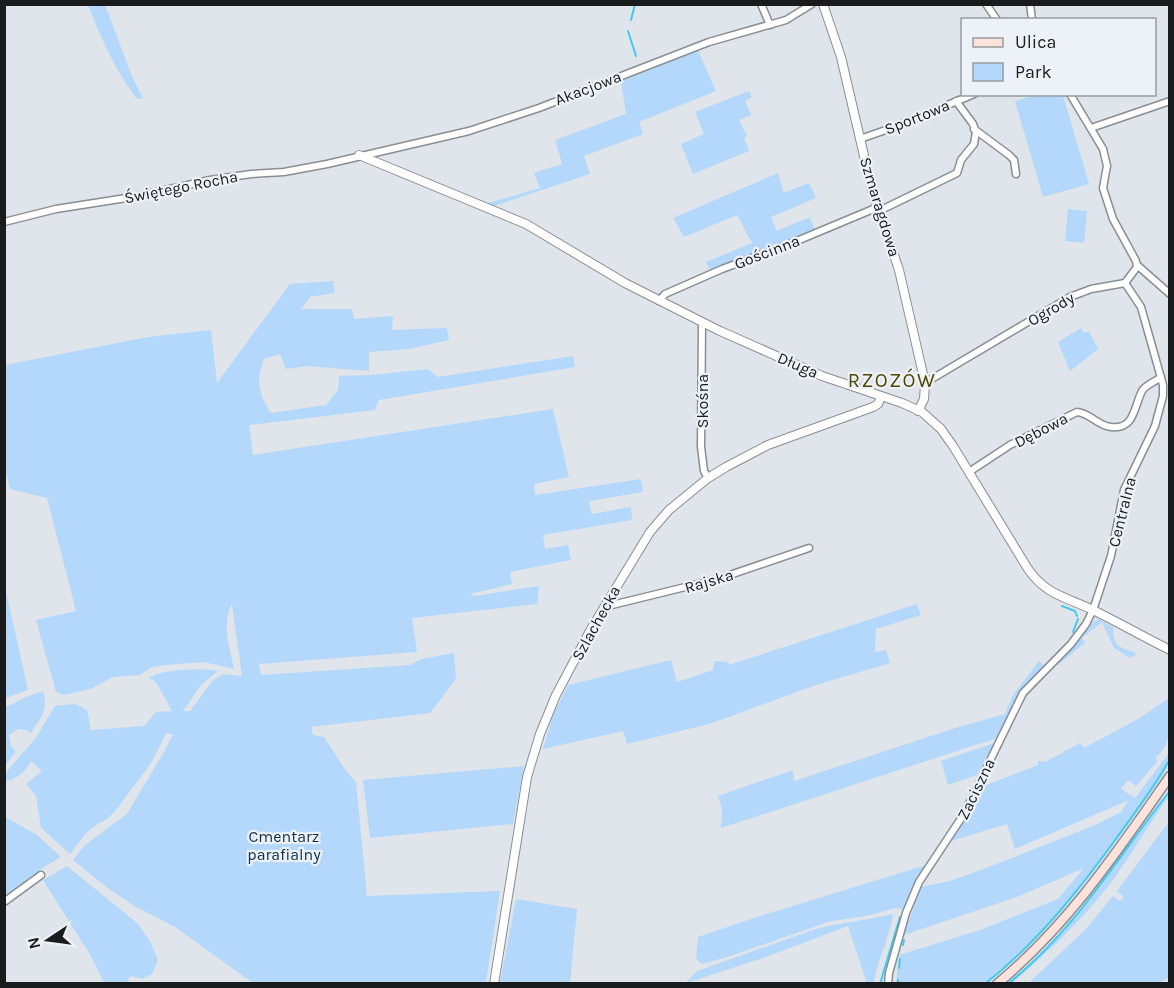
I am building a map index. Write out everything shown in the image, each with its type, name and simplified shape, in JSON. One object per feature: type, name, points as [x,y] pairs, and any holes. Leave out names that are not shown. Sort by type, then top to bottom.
[{"type":"main road","points":[[997,984],[1045,940],[1079,903],[1170,776]]},
{"type":"street","points":[[761,4],[770,25]]},
{"type":"street","name":"Akacjowa","points":[[359,155],[493,124],[709,42],[786,20],[812,4]]},
{"type":"street","name":"Szmaragdowa","points":[[823,4],[841,57],[879,209],[899,270],[925,383],[924,399],[918,411]]},
{"type":"street","points":[[986,4],[996,18]]},
{"type":"street","name":"Sportowa","points":[[860,139],[969,96]]},
{"type":"street","points":[[1071,96],[1106,158],[1103,188],[1113,219],[1137,265],[1170,294]]},
{"type":"street","points":[[956,101],[974,129],[1010,155],[1014,160],[1016,174]]},
{"type":"street","points":[[1091,128],[1170,101]]},
{"type":"street","name":"Gościnna","points":[[659,301],[665,294],[722,269],[879,209],[957,173],[961,160],[975,141],[974,129]]},
{"type":"street","name":"Świętego Rocha","points":[[4,222],[56,209],[139,196],[210,180],[327,164],[359,155]]},
{"type":"street","name":"Długa","points":[[359,155],[526,224],[659,301],[702,323],[822,376],[918,411],[941,429],[1034,577],[1056,595],[1093,610],[1169,650]]},
{"type":"street","points":[[1125,282],[1137,265]]},
{"type":"street","name":"Ogrody","points":[[925,383],[1070,297],[1091,288],[1125,282]]},
{"type":"street","name":"Centralna","points":[[1093,610],[1111,556],[1124,490],[1158,416],[1163,396],[1161,377],[1141,307],[1125,282]]},
{"type":"street","name":"Skośna","points":[[702,323],[701,447],[704,471],[708,478]]},
{"type":"street","name":"Dębowa","points":[[969,472],[1010,445],[1077,412],[1087,414],[1105,426],[1123,426],[1137,409],[1142,391],[1161,377]]},
{"type":"street","name":"Szlachecka","points":[[494,984],[527,777],[534,753],[556,695],[607,602],[650,532],[669,510],[708,478],[768,445],[873,407],[878,404],[881,397]]},
{"type":"street","name":"Rajska","points":[[607,602],[612,605],[705,583],[809,548]]},
{"type":"street","name":"Zaciszna","points":[[888,984],[906,913],[919,882],[964,814],[1023,693],[1071,644],[1093,610]]},
{"type":"street","points":[[4,902],[41,875]]},
{"type":"green space","points":[[88,5],[105,5],[143,99],[136,98],[121,76]]},
{"type":"green space","points":[[698,50],[716,91],[639,122],[643,134],[584,156],[590,174],[494,206],[488,203],[540,188],[534,173],[562,164],[555,140],[626,114],[621,81]]},
{"type":"green space","points":[[749,91],[752,97],[745,101],[751,115],[739,120],[747,136],[744,138],[749,151],[693,174],[681,144],[704,134],[695,112]]},
{"type":"green space","points":[[1031,96],[1063,96],[1089,184],[1043,197],[1015,101]]},
{"type":"green space","points":[[778,173],[784,193],[809,183],[816,198],[771,217],[777,231],[810,217],[815,231],[711,272],[706,262],[752,243],[737,215],[684,237],[673,218]]},
{"type":"green space","points":[[1068,209],[1087,211],[1084,243],[1065,241]]},
{"type":"green space","name":"Cmentarz parafialny","points":[[333,281],[335,293],[310,297],[301,309],[352,309],[354,319],[393,316],[392,330],[447,328],[449,340],[409,349],[369,352],[369,371],[308,366],[286,369],[280,354],[264,359],[259,380],[263,400],[271,413],[326,405],[338,390],[339,376],[428,369],[438,377],[573,356],[575,367],[379,400],[375,410],[249,425],[253,455],[553,409],[569,477],[534,484],[535,495],[641,479],[643,492],[589,501],[592,514],[631,507],[632,520],[543,535],[545,549],[568,545],[571,560],[510,572],[512,584],[470,594],[475,596],[539,586],[537,604],[412,618],[417,652],[259,664],[261,675],[410,665],[421,659],[454,653],[456,679],[430,713],[311,727],[313,735],[324,737],[356,782],[367,896],[500,891],[486,983],[253,983],[175,927],[136,907],[105,886],[73,860],[85,845],[127,814],[173,734],[166,734],[151,763],[116,810],[106,820],[86,833],[70,854],[41,828],[36,796],[26,784],[42,771],[31,761],[20,775],[5,781],[8,770],[35,739],[55,706],[75,704],[87,710],[91,730],[144,726],[156,712],[172,711],[156,682],[149,678],[182,670],[218,671],[202,684],[183,711],[190,711],[213,680],[223,674],[242,676],[232,604],[227,627],[234,669],[204,662],[166,665],[152,667],[140,675],[113,677],[90,689],[64,695],[56,692],[36,620],[76,611],[47,498],[10,489],[4,464],[5,365],[148,337],[211,330],[217,383],[290,284]]},
{"type":"green space","points":[[1081,328],[1084,333],[1089,331],[1098,349],[1070,371],[1058,342]]},
{"type":"green space","points":[[5,587],[28,690],[4,698]]},
{"type":"green space","points":[[917,604],[921,615],[876,629],[875,652],[886,650],[890,663],[816,685],[709,724],[627,744],[623,731],[543,749],[552,718],[568,685],[671,660],[677,682],[713,670],[715,661],[728,662],[729,665]]},
{"type":"green space","points":[[1098,619],[1113,627],[1116,644],[1137,654],[1130,658],[1114,648],[1102,622],[1082,638],[1085,643],[1058,665],[1057,662],[1083,632]]},
{"type":"green space","points":[[1039,661],[1044,665],[1023,688],[997,738],[721,828],[722,809],[718,796],[793,770],[794,781],[1005,714],[1013,695]]},
{"type":"green space","points":[[43,692],[44,709],[31,733],[18,729],[9,735],[11,746],[16,752],[5,765],[5,707],[33,694]]},
{"type":"green space","points":[[1169,698],[1170,731],[1165,745],[1155,758],[1158,761],[1136,786],[1128,780],[1121,789],[1135,798],[1169,753],[1166,769],[1104,858],[1030,945],[986,983],[896,983],[899,955],[980,930],[1058,899],[1084,868],[1017,897],[904,935],[921,887],[950,881],[1093,826],[1121,812],[1129,800],[1015,849],[1007,824],[951,841],[984,786],[1038,765],[1038,761],[1045,762],[1080,743],[1084,748],[1138,719]]},
{"type":"green space","points":[[994,743],[977,775],[948,785],[941,761]]},
{"type":"green space","points":[[524,766],[513,824],[370,838],[363,780]]},
{"type":"green space","points":[[1169,790],[1169,796],[1129,857],[1092,906],[1040,959],[1012,983],[1007,983],[1044,951],[1077,916]]},
{"type":"green space","points":[[4,816],[37,835],[61,857],[44,867],[5,898]]},
{"type":"green space","points":[[1169,822],[1169,977],[1158,984],[1029,983],[1087,928],[1113,896],[1120,901],[1124,897],[1117,891]]},
{"type":"green space","points":[[926,865],[903,909],[895,908],[867,916],[831,921],[702,964],[696,959],[698,937]]},
{"type":"green space","points":[[67,866],[137,923],[150,941],[158,960],[152,974],[142,979],[132,976],[128,978],[129,983],[104,983],[91,956],[43,880]]},
{"type":"green space","points":[[516,899],[577,909],[570,983],[500,983]]},
{"type":"green space","points":[[893,914],[874,983],[867,983],[848,926],[766,957],[686,983],[697,971],[813,930]]},
{"type":"waterway","points":[[631,20],[635,4]]},
{"type":"waterway","points":[[628,31],[636,56]]},
{"type":"waterway","points":[[1062,606],[1075,611],[1077,616]]},
{"type":"waterway","points":[[1073,632],[1078,619]]},
{"type":"waterway","points":[[985,984],[1023,951],[1073,895],[1138,808],[1170,759]]},
{"type":"waterway","points":[[1008,984],[1033,962],[1076,916],[1170,791]]},
{"type":"waterway","points":[[880,984],[900,917]]},
{"type":"waterway","points":[[903,945],[904,940]]},
{"type":"waterway","points":[[899,968],[900,959]]},
{"type":"district","name":"RZOZÓW","points":[[892,380]]}]
